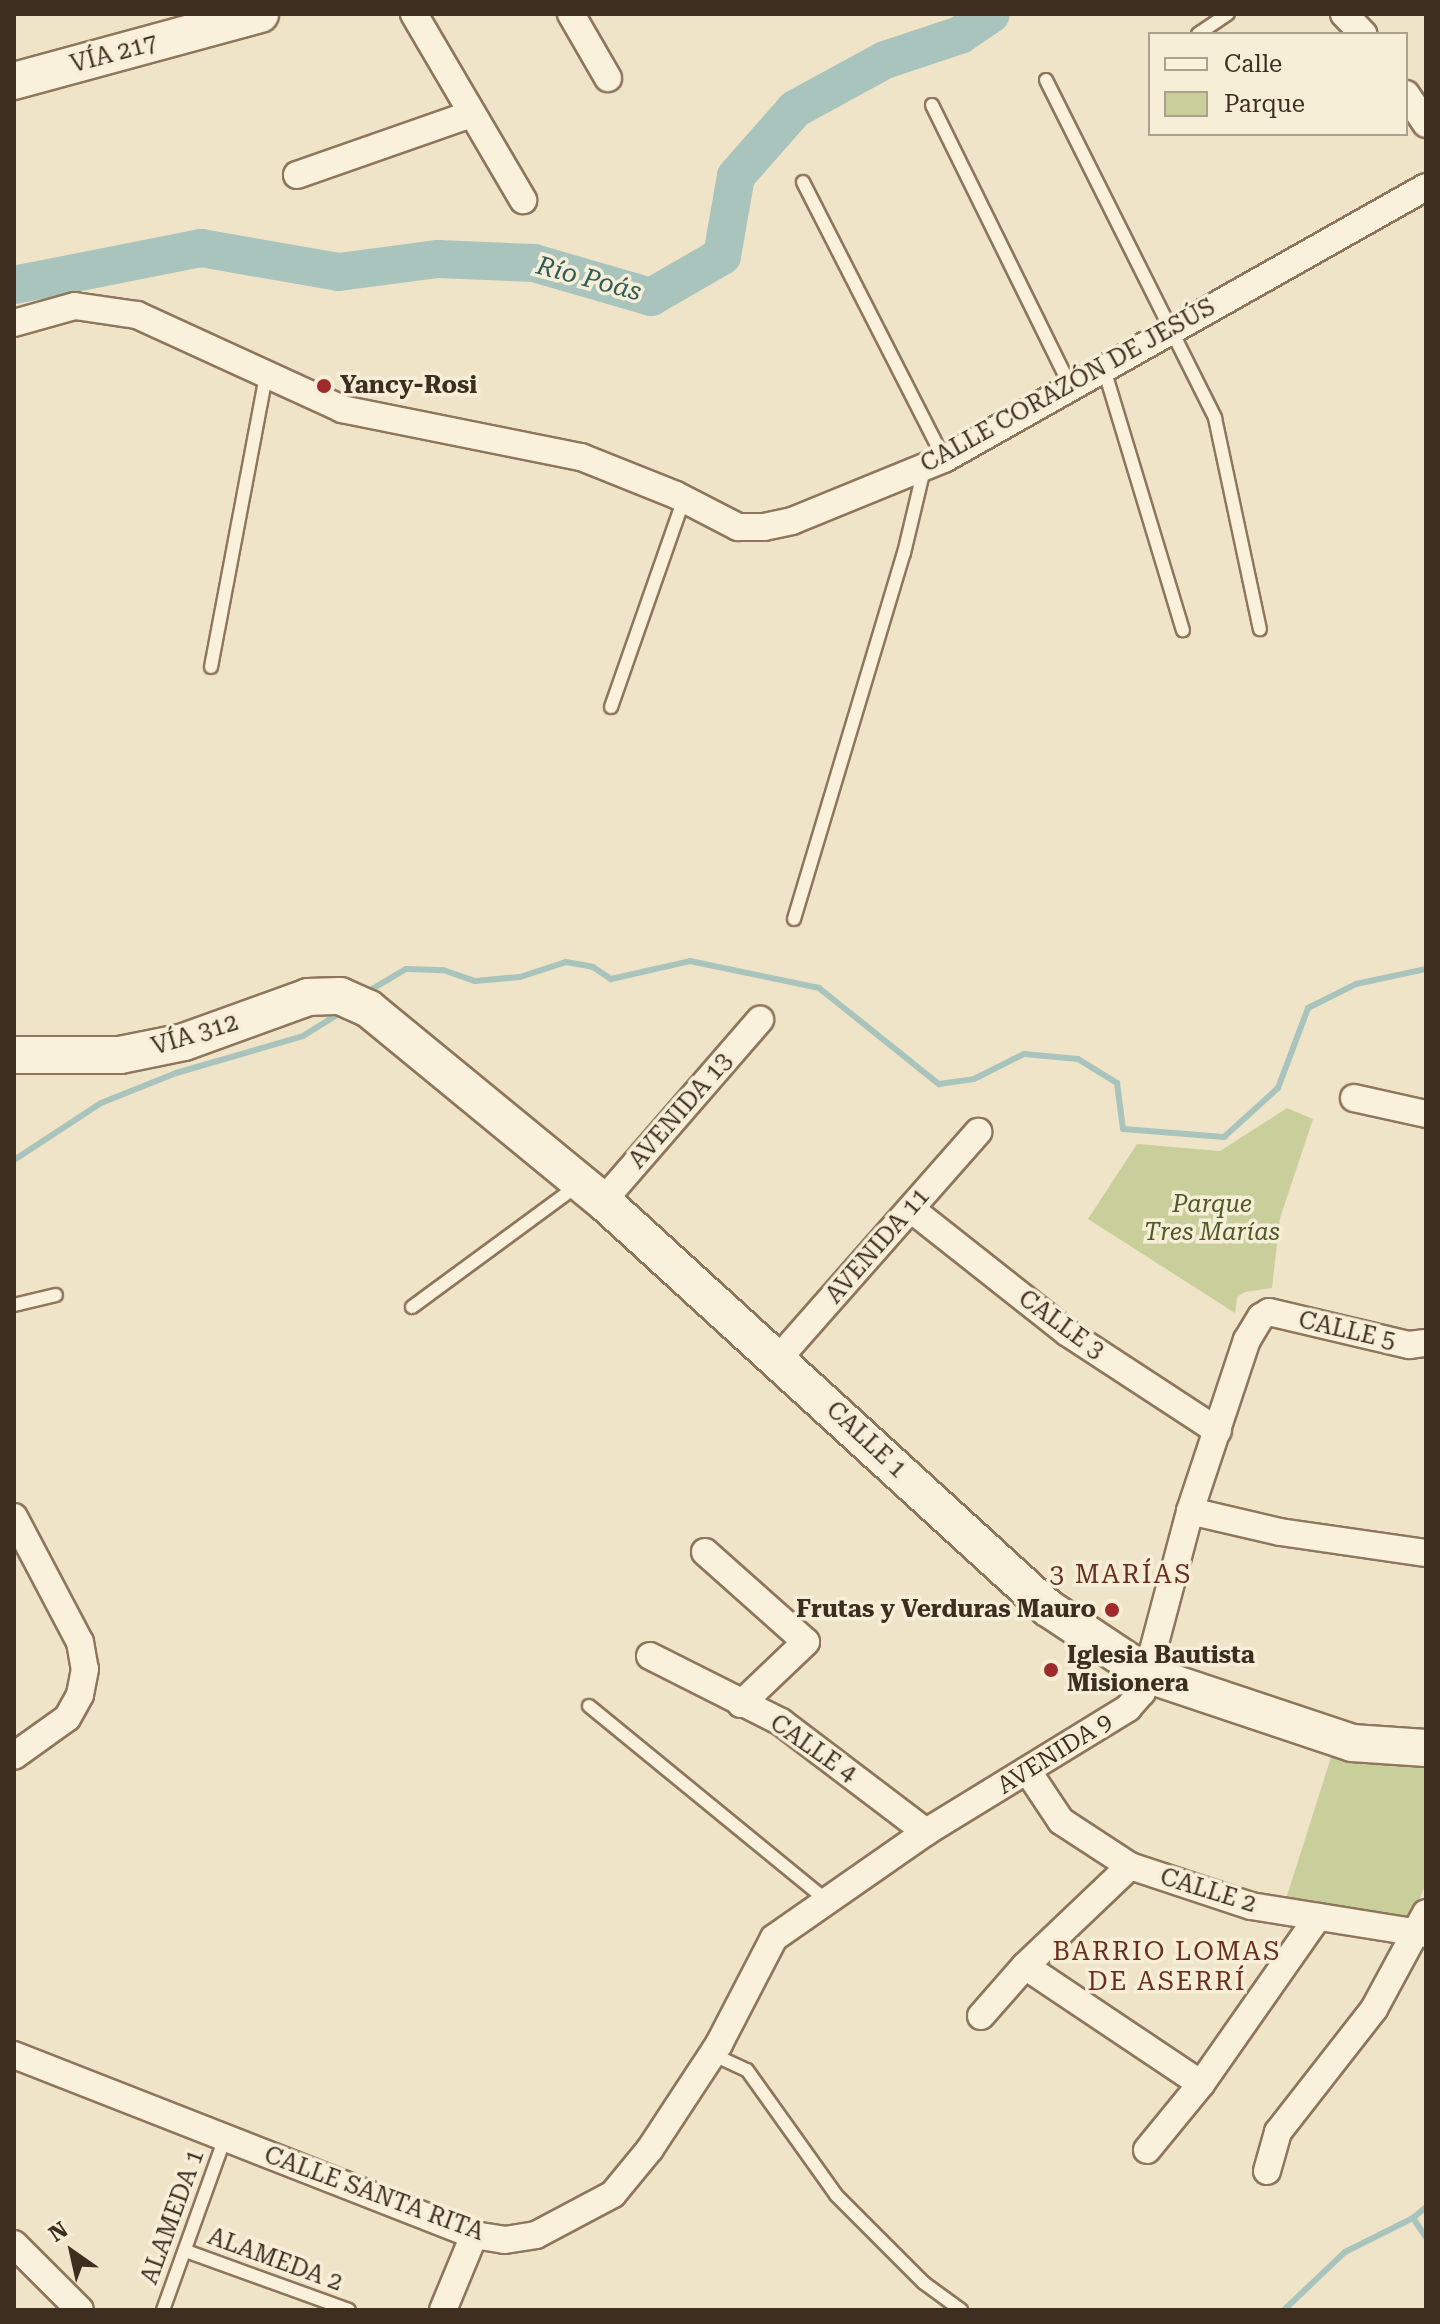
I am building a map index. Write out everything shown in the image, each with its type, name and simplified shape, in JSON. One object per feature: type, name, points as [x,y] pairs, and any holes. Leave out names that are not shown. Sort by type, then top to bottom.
[{"type":"street","name":"VÍA 217","points":[[14,81],[260,14]]},
{"type":"street","points":[[414,14],[523,200]]},
{"type":"street","points":[[571,14],[608,78]]},
{"type":"street","points":[[1344,14],[1361,32]]},
{"type":"street","points":[[1408,97],[1426,124]]},
{"type":"street","points":[[297,175],[471,114]]},
{"type":"street","name":"CALLE CORAZÓN DE JESÚS","points":[[14,323],[75,306],[137,315],[266,377],[388,422],[581,457],[684,499],[738,527],[764,527],[792,521],[934,463],[1426,187]]},
{"type":"street","name":"VÍA 312","points":[[14,1055],[120,1055],[184,1042],[308,997],[340,996],[369,1009]]},
{"type":"street","name":"CALLE 1","points":[[369,1009],[592,1192],[1048,1608],[1149,1675],[1352,1743],[1426,1748]]},
{"type":"street","name":"AVENIDA 13","points":[[592,1192],[760,1020]]},
{"type":"street","points":[[1354,1098],[1426,1114]]},
{"type":"street","name":"AVENIDA 11","points":[[778,1359],[978,1132]]},
{"type":"street","name":"CALLE 3","points":[[911,1209],[1068,1333],[1218,1431]]},
{"type":"street","name":"AVENIDA 9","points":[[825,1899],[926,1832],[1029,1773],[1128,1708],[1149,1675],[1190,1511],[1247,1340],[1269,1312]]},
{"type":"street","name":"CALLE 5","points":[[1269,1312],[1409,1345],[1426,1343]]},
{"type":"street","points":[[1190,1511],[1280,1532],[1426,1553]]},
{"type":"street","points":[[14,1517],[80,1642],[85,1669],[80,1695],[67,1718],[14,1756]]},
{"type":"street","points":[[705,1552],[806,1642],[741,1704]]},
{"type":"street","name":"CALLE 4","points":[[650,1656],[781,1722],[926,1832]]},
{"type":"street","name":"CALLE 2","points":[[1029,1773],[1061,1821],[1130,1866],[1206,1895],[1318,1917],[1424,1926]]},
{"type":"street","points":[[981,2016],[1025,1966],[1130,1866]]},
{"type":"street","name":"CALLE SANTA RITA","points":[[14,2055],[474,2235],[505,2240],[536,2235],[613,2194],[671,2122],[712,2054],[766,1949],[825,1899]]},
{"type":"street","points":[[1147,2150],[1201,2084],[1318,1917]]},
{"type":"street","points":[[1267,2171],[1278,2132],[1374,2009],[1424,1926]]},
{"type":"street","points":[[1025,1966],[1201,2084]]},
{"type":"street","points":[[443,2310],[474,2235]]},
{"type":"street","points":[[14,2244],[80,2310]]},
{"type":"lane","points":[[1201,32],[1228,14]]},
{"type":"lane","points":[[1046,80],[1215,418],[1260,629]]},
{"type":"lane","points":[[932,105],[1071,387]]},
{"type":"lane","points":[[794,919],[934,463],[803,182]]},
{"type":"lane","points":[[1104,369],[1183,630]]},
{"type":"lane","points":[[211,667],[266,377]]},
{"type":"lane","points":[[611,707],[684,499]]},
{"type":"lane","points":[[412,1307],[592,1192]]},
{"type":"lane","points":[[14,1305],[56,1295]]},
{"type":"lane","points":[[589,1706],[825,1899]]},
{"type":"lane","points":[[712,2054],[747,2070],[836,2195],[924,2283],[961,2310]]},
{"type":"lane","name":"ALAMEDA 1","points":[[163,2310],[225,2138]]},
{"type":"lane","name":"ALAMEDA 2","points":[[186,2251],[349,2310]]},
{"type":"green space","name":"Parque Tres Marías","points":[[1287,1108],[1313,1119],[1280,1218],[1272,1288],[1245,1292],[1237,1297],[1235,1313],[1088,1219],[1137,1144],[1220,1151]]},
{"type":"green space","points":[[1332,1754],[1426,1766],[1426,1883],[1411,1921],[1286,1899]]},
{"type":"waterway","name":"Río Poás","points":[[14,285],[201,248],[339,272],[438,259],[534,263],[651,297],[722,256],[736,176],[795,109],[885,60],[960,35],[991,14]]},
{"type":"waterway","points":[[367,992],[406,969],[443,970],[475,981],[520,977],[566,962],[593,967],[611,979],[690,961],[819,988],[939,1084],[974,1079],[1024,1054],[1078,1059],[1117,1083],[1123,1129],[1224,1137],[1278,1088],[1308,1008],[1356,984],[1426,969]]},
{"type":"waterway","points":[[14,1160],[101,1103],[176,1073],[303,1036],[336,1015]]},
{"type":"waterway","points":[[1426,2207],[1413,2218],[1426,2237]]},
{"type":"waterway","points":[[1284,2310],[1345,2252],[1413,2218]]},
{"type":"place","name":"Yancy-Rosi","points":[[324,386]]},
{"type":"place","name":"Frutas y Verduras Mauro","points":[[1112,1610]]},
{"type":"place","name":"Iglesia Bautista Misionera","points":[[1051,1670]]},
{"type":"district","name":"3 MARÍAS","points":[[1121,1575]]},
{"type":"district","name":"BARRIO LOMAS DE ASERRÍ","points":[[1167,1967]]}]
